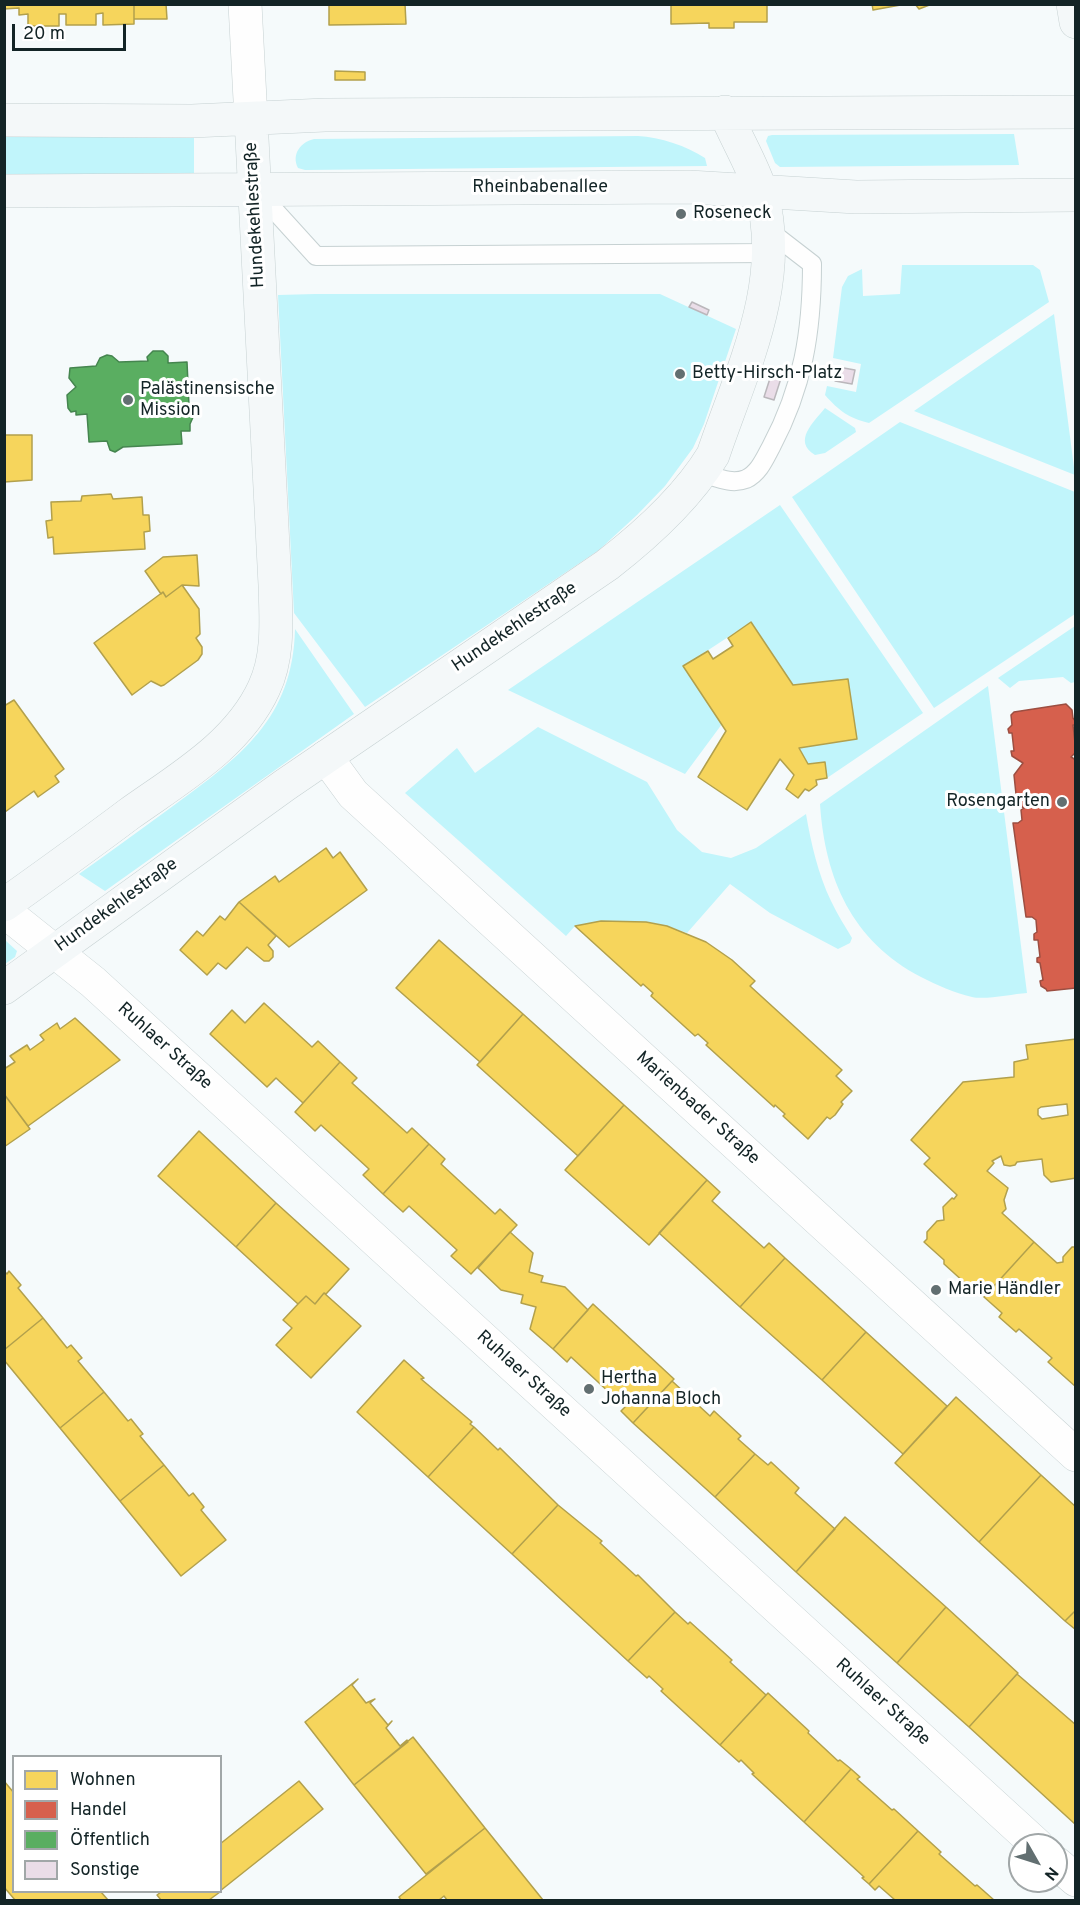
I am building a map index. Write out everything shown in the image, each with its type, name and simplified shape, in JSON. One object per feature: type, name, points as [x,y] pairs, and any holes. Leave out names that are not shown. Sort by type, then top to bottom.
[{"type":"main road","points":[[1073,4],[1076,22]]},
{"type":"main road","points":[[4,120],[192,121],[325,115],[724,112],[1076,112]]},
{"type":"main road","name":"Hundekehlestraße","points":[[4,988],[326,757],[607,565],[649,530],[701,472],[713,455],[757,326],[766,285],[769,241],[761,191],[724,112]]},
{"type":"main road","name":"Hundekehlestraße","points":[[4,905],[214,751],[250,713],[271,671],[276,635],[275,585],[251,118]]},
{"type":"main road","name":"Rheinbabenallee","points":[[4,191],[688,187],[856,197],[1076,195]]},
{"type":"street","points":[[245,4],[251,118]]},
{"type":"street","name":"Marienbader Straße","points":[[326,757],[353,794],[1076,1455]]},
{"type":"street","name":"Ruhlaer Straße","points":[[4,911],[56,950],[142,1026],[1024,1833]]},
{"type":"lane","points":[[256,190],[316,255],[769,241],[812,264],[812,311],[808,343],[793,401],[780,430],[754,474],[738,481],[728,481],[701,472]]},
{"type":"shaded area","points":[[1014,134],[1019,165],[780,167],[775,163],[766,141],[768,136],[772,135]]},
{"type":"shaded area","points":[[5,136],[194,138],[194,175],[5,177]]},
{"type":"shaded area","points":[[638,136],[664,140],[682,146],[705,158],[707,166],[305,170],[298,168],[296,163],[298,149],[314,139]]},
{"type":"shaded area","points":[[902,265],[1033,265],[1040,270],[1049,302],[869,423],[845,413],[825,395],[827,386],[856,392],[861,364],[833,358],[842,287],[848,276],[862,269],[863,296],[900,294]]},
{"type":"shaded area","points":[[660,294],[736,329],[704,424],[693,448],[665,486],[637,515],[599,550],[365,707],[294,613],[278,295]]},
{"type":"shaded area","points":[[1054,314],[1075,475],[914,411]]},
{"type":"shaded area","points":[[825,408],[855,428],[856,432],[825,453],[815,455],[808,450],[805,438],[811,425]]},
{"type":"shaded area","points":[[900,422],[1075,492],[1075,614],[934,708],[792,497]]},
{"type":"shaded area","points":[[780,505],[923,713],[827,778],[825,762],[808,764],[799,748],[857,739],[848,679],[793,685],[751,622],[684,666],[722,724],[685,774],[508,690]]},
{"type":"shaded area","points":[[1075,626],[1075,682],[1071,683],[1063,677],[1019,681],[1010,688],[998,678]]},
{"type":"shaded area","points":[[295,629],[354,714],[105,891],[79,874],[220,770],[258,733],[273,712],[285,688],[292,660]]},
{"type":"shaded area","points":[[988,686],[1027,993],[978,998],[952,991],[921,977],[897,962],[860,926],[846,905],[828,858],[820,804]]},
{"type":"shaded area","points":[[538,727],[647,782],[677,830],[702,852],[731,858],[756,848],[806,814],[822,880],[833,906],[852,938],[850,943],[838,949],[770,913],[730,884],[687,933],[667,926],[626,921],[601,921],[575,926],[566,936],[405,793],[457,748],[475,773]]},
{"type":"shaded area","points":[[5,940],[17,951],[15,957],[5,964]]},
{"type":"building: Wohnen","points":[[4,4],[134,4],[134,24],[103,25],[103,13],[96,14],[96,25],[66,25],[66,14],[59,14],[59,26],[28,26],[28,14],[19,15],[19,8],[4,9]]},
{"type":"building: Wohnen","points":[[134,4],[166,4],[167,19],[134,19]]},
{"type":"building: Wohnen","points":[[329,4],[405,4],[406,24],[329,25]]},
{"type":"building: Wohnen","points":[[671,4],[767,4],[767,22],[734,22],[734,28],[709,28],[709,23],[671,24]]},
{"type":"building: Wohnen","points":[[872,4],[906,4],[873,10]]},
{"type":"building: Wohnen","points":[[915,4],[932,4],[919,9]]},
{"type":"building: Wohnen","points":[[335,71],[365,72],[365,80],[335,80]]},
{"type":"building: Wohnen","points":[[4,435],[32,435],[32,480],[4,482]]},
{"type":"building: Wohnen","points":[[111,494],[113,499],[142,497],[143,515],[149,515],[150,531],[144,532],[145,549],[54,554],[53,537],[48,538],[46,521],[52,520],[51,502],[81,501],[82,496]]},
{"type":"building: Wohnen","points":[[197,555],[199,586],[182,585],[166,597],[163,592],[161,594],[145,571],[163,557]]},
{"type":"building: Wohnen","points":[[182,585],[199,609],[200,634],[196,638],[202,647],[202,654],[198,660],[164,685],[161,686],[151,681],[132,695],[94,643],[163,592],[166,597]]},
{"type":"building: Wohnen","points":[[751,622],[793,685],[848,679],[857,739],[799,748],[808,764],[825,762],[827,778],[816,780],[817,785],[809,791],[805,789],[798,798],[786,789],[794,775],[780,759],[747,810],[698,777],[726,731],[683,666],[708,651],[713,659],[733,646],[728,638]]},
{"type":"building: Wohnen","points":[[14,700],[64,769],[55,776],[59,782],[38,797],[34,791],[5,812],[4,706]]},
{"type":"building: Wohnen","points":[[326,848],[333,858],[340,852],[367,890],[289,947],[239,902],[275,876],[279,882]]},
{"type":"building: Wohnen","points":[[239,902],[276,936],[268,945],[273,951],[273,957],[269,961],[264,961],[247,947],[226,969],[218,963],[207,975],[180,950],[197,931],[203,936],[220,916],[225,920]]},
{"type":"building: Wohnen","points":[[601,921],[646,922],[667,926],[706,942],[732,960],[755,981],[750,986],[842,1070],[836,1076],[852,1091],[841,1102],[843,1104],[835,1115],[830,1119],[827,1117],[808,1139],[783,1116],[785,1114],[775,1105],[774,1107],[706,1045],[708,1043],[698,1034],[695,1036],[651,996],[653,993],[643,984],[641,986],[575,926]]},
{"type":"building: Wohnen","points":[[439,940],[523,1014],[480,1062],[396,988]]},
{"type":"building: Wohnen","points":[[264,1003],[312,1047],[318,1041],[340,1062],[303,1103],[276,1078],[267,1087],[210,1034],[232,1010],[245,1023]]},
{"type":"building: Wohnen","points":[[523,1014],[624,1105],[578,1156],[477,1065]]},
{"type":"building: Wohnen","points":[[75,1018],[120,1060],[28,1126],[4,1094],[4,1069],[15,1062],[10,1056],[27,1045],[30,1050],[44,1040],[40,1035],[57,1023],[60,1029]]},
{"type":"building: Wohnen","points":[[1076,1039],[1076,1178],[1051,1182],[1044,1175],[1042,1159],[1017,1162],[1010,1166],[1004,1165],[1001,1156],[992,1161],[994,1163],[987,1171],[1008,1188],[1004,1200],[1006,1209],[1002,1213],[1034,1242],[984,1297],[982,1295],[986,1290],[979,1285],[975,1289],[969,1283],[965,1283],[924,1242],[927,1239],[927,1232],[937,1221],[944,1220],[943,1207],[957,1195],[924,1164],[930,1158],[911,1140],[963,1082],[1014,1077],[1014,1062],[1028,1059],[1026,1045]],"holes":[[[1067,1104],[1068,1115],[1042,1119],[1038,1115],[1038,1109]]]},
{"type":"building: Wohnen","points":[[340,1062],[357,1078],[352,1083],[407,1133],[412,1128],[429,1144],[383,1194],[363,1175],[369,1169],[321,1125],[315,1131],[295,1112]]},
{"type":"building: Wohnen","points":[[4,1094],[30,1129],[4,1147]]},
{"type":"building: Wohnen","points":[[624,1105],[707,1180],[649,1245],[565,1170]]},
{"type":"building: Wohnen","points":[[199,1131],[276,1203],[236,1247],[158,1176]]},
{"type":"building: Wohnen","points":[[429,1144],[445,1159],[441,1164],[495,1214],[500,1209],[517,1225],[471,1274],[451,1256],[457,1250],[409,1206],[403,1212],[383,1194]]},
{"type":"building: Wohnen","points":[[707,1180],[720,1192],[712,1201],[764,1248],[769,1243],[785,1258],[740,1307],[659,1233]]},
{"type":"building: Wohnen","points":[[276,1203],[349,1269],[315,1304],[306,1296],[298,1304],[236,1247]]},
{"type":"building: Wohnen","points":[[510,1232],[533,1253],[529,1272],[543,1276],[541,1282],[565,1287],[588,1310],[553,1349],[530,1329],[536,1307],[521,1303],[523,1295],[501,1290],[478,1268]]},
{"type":"building: Wohnen","points":[[1034,1242],[1057,1263],[1063,1262],[1063,1257],[1072,1247],[1075,1247],[1076,1242],[1076,1387],[1048,1362],[1052,1358],[1019,1329],[1016,1332],[999,1317],[1002,1313],[984,1297]]},
{"type":"building: Wohnen","points":[[785,1258],[866,1332],[822,1380],[740,1307]]},
{"type":"building: Wohnen","points":[[4,1271],[7,1274],[9,1271],[21,1285],[18,1288],[43,1318],[4,1350]]},
{"type":"building: Wohnen","points":[[324,1293],[361,1326],[311,1378],[276,1345],[292,1328],[283,1320],[306,1296],[315,1304]]},
{"type":"building: Wohnen","points":[[593,1304],[674,1379],[633,1423],[621,1411],[625,1407],[571,1357],[567,1362],[553,1349]]},
{"type":"building: Wohnen","points":[[43,1318],[67,1348],[71,1345],[82,1358],[78,1361],[104,1392],[60,1428],[4,1360],[4,1350]]},
{"type":"building: Wohnen","points":[[866,1332],[947,1406],[903,1454],[822,1380]]},
{"type":"building: Wohnen","points":[[404,1360],[424,1378],[421,1379],[472,1422],[470,1424],[474,1427],[428,1477],[357,1412]]},
{"type":"building: Wohnen","points":[[672,1381],[710,1416],[714,1411],[741,1436],[738,1439],[755,1454],[715,1497],[633,1423]]},
{"type":"building: Wohnen","points":[[104,1392],[128,1421],[131,1419],[143,1434],[140,1436],[164,1465],[120,1501],[60,1428]]},
{"type":"building: Wohnen","points":[[956,1397],[1041,1475],[979,1542],[895,1463]]},
{"type":"building: Wohnen","points":[[474,1427],[498,1450],[500,1448],[558,1505],[512,1554],[428,1477]]},
{"type":"building: Wohnen","points":[[755,1454],[768,1465],[771,1462],[799,1488],[795,1493],[835,1529],[796,1572],[715,1497]]},
{"type":"building: Wohnen","points":[[164,1465],[189,1496],[193,1493],[204,1507],[201,1510],[226,1540],[181,1576],[120,1501]]},
{"type":"building: Wohnen","points":[[1041,1475],[1076,1507],[1076,1610],[1065,1621],[979,1542]]},
{"type":"building: Wohnen","points":[[558,1505],[602,1541],[600,1543],[636,1576],[638,1575],[675,1612],[628,1661],[512,1554]]},
{"type":"building: Wohnen","points":[[845,1517],[946,1607],[897,1663],[796,1572]]},
{"type":"building: Wohnen","points":[[946,1607],[1018,1673],[969,1727],[897,1663]]},
{"type":"building: Wohnen","points":[[1076,1610],[1076,1630],[1065,1621]]},
{"type":"building: Wohnen","points":[[675,1612],[688,1624],[690,1622],[732,1660],[730,1662],[766,1695],[720,1745],[661,1691],[663,1689],[649,1676],[647,1678],[628,1661]]},
{"type":"building: Wohnen","points":[[1017,1674],[1076,1725],[1076,1825],[969,1727]]},
{"type":"building: Wohnen","points":[[358,1679],[352,1685],[366,1703],[375,1699],[370,1703],[388,1725],[392,1721],[386,1728],[400,1746],[407,1740],[408,1742],[354,1785],[305,1722]]},
{"type":"building: Wohnen","points":[[768,1693],[838,1761],[840,1760],[851,1769],[804,1822],[752,1774],[754,1773],[741,1760],[739,1762],[720,1745]]},
{"type":"building: Wohnen","points":[[413,1737],[485,1828],[426,1874],[354,1785]]},
{"type":"building: Wohnen","points":[[851,1769],[860,1777],[857,1779],[918,1831],[869,1884],[804,1822]]},
{"type":"building: Wohnen","points":[[4,1781],[12,1791],[12,1893],[102,1893],[108,1900],[15,1900],[4,1887]]},
{"type":"building: Wohnen","points":[[299,1781],[323,1809],[222,1889],[222,1842]]},
{"type":"building: Wohnen","points":[[485,1828],[543,1900],[447,1900],[444,1896],[439,1900],[401,1900],[399,1897]]},
{"type":"building: Wohnen","points":[[918,1831],[941,1852],[939,1854],[994,1900],[895,1900],[879,1886],[875,1890],[869,1884]]},
{"type":"building: Wohnen","points":[[160,1893],[219,1893],[209,1900],[161,1900],[157,1895]]},
{"type":"building: Handel","points":[[1066,704],[1072,710],[1076,722],[1076,725],[1073,725],[1076,752],[1071,757],[1076,760],[1076,988],[1047,991],[1041,986],[1040,981],[1043,980],[1040,963],[1037,962],[1037,958],[1040,957],[1038,940],[1034,940],[1034,934],[1037,932],[1036,920],[1026,917],[1013,823],[1022,820],[1021,810],[1024,808],[1017,804],[1014,775],[1023,763],[1012,756],[1011,751],[1014,751],[1012,733],[1009,733],[1008,729],[1012,725],[1011,715],[1014,712]]},
{"type":"building: Öffentlich","name":"Palästinensische Mission","points":[[153,351],[163,351],[168,356],[168,363],[187,362],[189,406],[194,415],[190,431],[181,431],[182,444],[123,447],[115,452],[110,450],[107,441],[89,442],[87,414],[76,415],[76,411],[71,412],[68,408],[67,395],[76,387],[69,378],[70,368],[96,366],[100,358],[107,355],[119,362],[148,361],[147,357]]},
{"type":"building: Sonstige","points":[[692,302],[709,310],[707,315],[689,307]]},
{"type":"building: Sonstige","points":[[838,367],[855,370],[852,384],[835,381]]},
{"type":"building: Sonstige","points":[[773,369],[783,372],[774,400],[764,397]]},
{"type":"place","name":"Roseneck","points":[[681,214]]},
{"type":"place","name":"Betty-Hirsch-Platz","points":[[680,374]]},
{"type":"place","name":"Palästinensische Mission","points":[[128,400]]},
{"type":"place","name":"Rosengarten","points":[[1062,802]]},
{"type":"place","name":"Marie Händler","points":[[936,1290]]},
{"type":"place","name":"Hertha Johanna Bloch","points":[[589,1389]]}]
